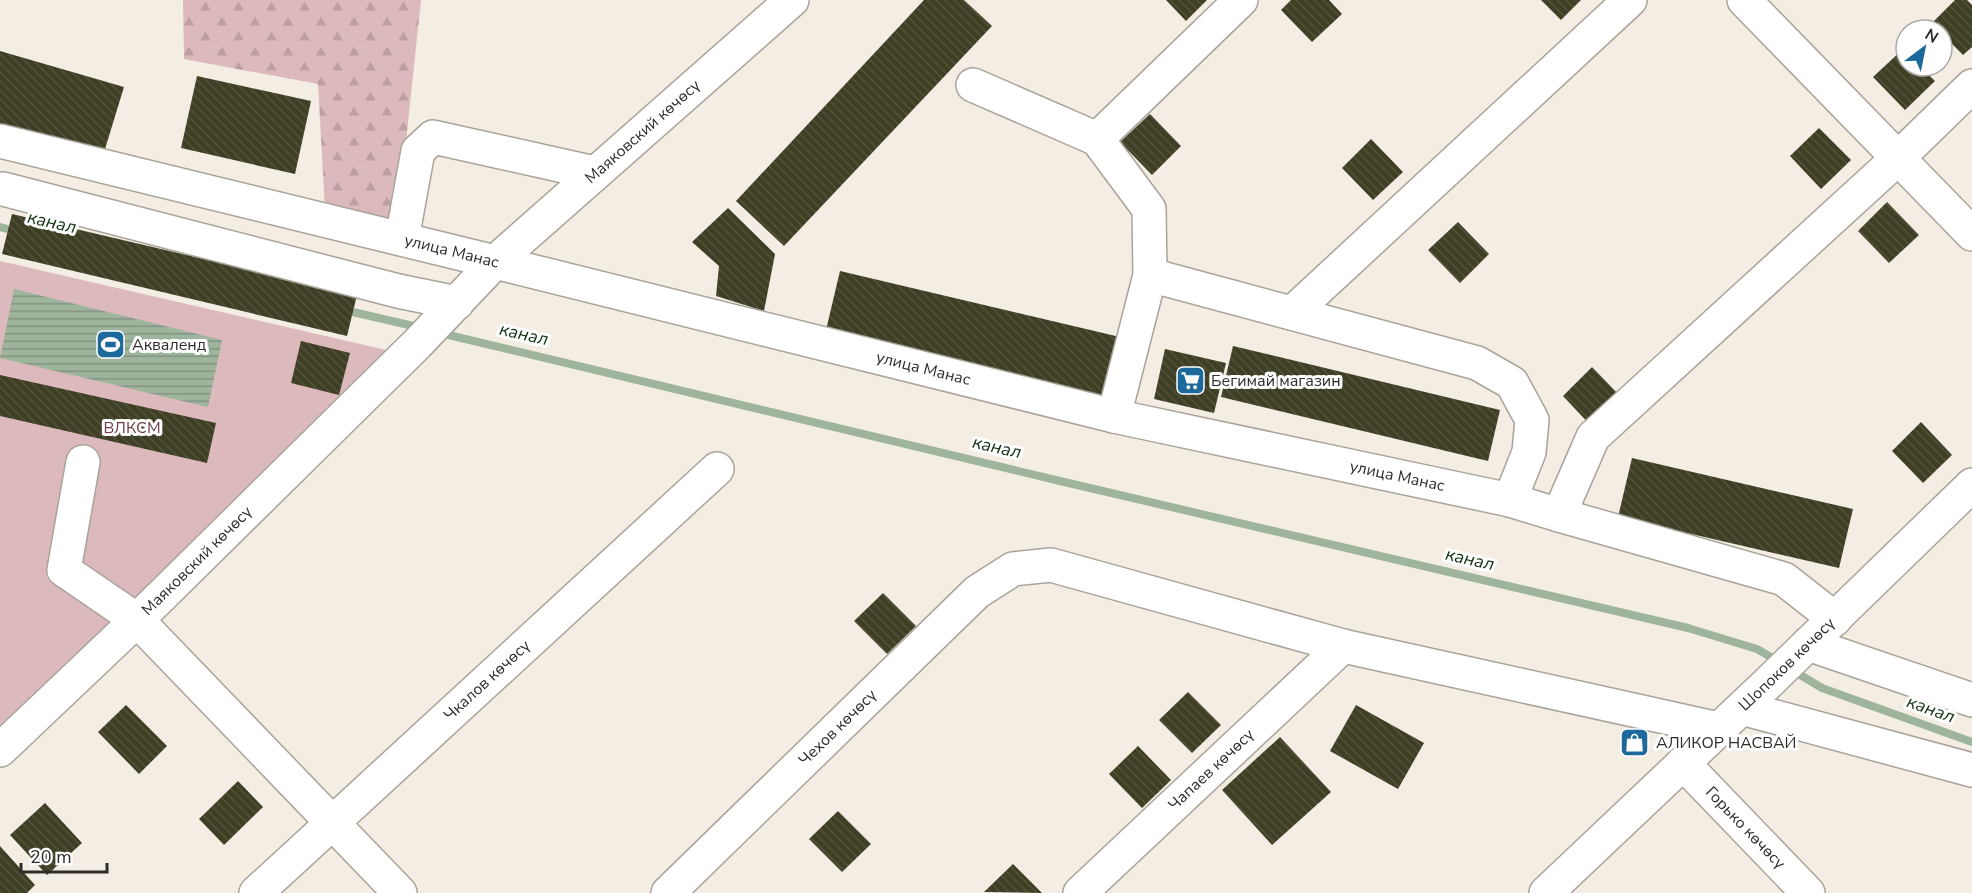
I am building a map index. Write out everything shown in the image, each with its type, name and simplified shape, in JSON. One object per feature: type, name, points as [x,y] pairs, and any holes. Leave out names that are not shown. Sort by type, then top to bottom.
[{"type":"street","name":"Маяковский көчөсү","points":[[0,750],[137,620],[417,344],[495,262],[792,0]]},
{"type":"street","points":[[1097,139],[1241,0]]},
{"type":"street","points":[[1292,313],[1630,0]]},
{"type":"street","points":[[1744,0],[1972,234]]},
{"type":"street","points":[[973,84],[1097,139],[1149,209],[1150,275],[1114,416]]},
{"type":"street","points":[[1559,515],[1593,437],[1898,159],[1972,86]]},
{"type":"street","points":[[402,239],[418,151],[434,137],[596,173]]},
{"type":"street","name":"улица Манас","points":[[0,141],[1114,416],[1510,500],[1784,579],[1835,618]]},
{"type":"street","points":[[3,189],[455,305]]},
{"type":"street","points":[[1150,275],[1477,363],[1512,383],[1532,420],[1529,452],[1510,500]]},
{"type":"street","points":[[83,462],[64,570],[137,620],[400,893]]},
{"type":"street","name":"Чкалов көчөсү","points":[[256,893],[717,469]]},
{"type":"street","name":"Шопоков көчөсү","points":[[1546,893],[1769,682],[1972,485]]},
{"type":"street","name":"Чехов көчөсү","points":[[668,893],[977,592],[1013,569],[1051,565],[1343,646]]},
{"type":"street","points":[[1807,644],[1972,700]]},
{"type":"street","points":[[1343,646],[1730,719],[1972,770]]},
{"type":"street","name":"Чапаев көчөсү","points":[[1080,893],[1343,646]]},
{"type":"street","name":"Горько көчөсү","points":[[1683,762],[1808,893]]},
{"type":"green space","points":[[183,0],[421,0],[397,226],[325,210],[318,84],[184,59]]},
{"type":"green space","name":"ВЛКСМ","points":[[0,261],[395,352],[0,744]]},
{"type":"shaded area","name":"Акваленд","points":[[14,289],[222,340],[208,407],[0,358]]},
{"type":"building","points":[[924,0],[964,0],[992,26],[784,246],[736,201]]},
{"type":"building","points":[[1166,0],[1207,0],[1186,21]]},
{"type":"building","points":[[1291,0],[1329,0],[1342,14],[1312,42],[1281,10]]},
{"type":"building","points":[[1541,0],[1581,0],[1561,20]]},
{"type":"building","points":[[1955,0],[1967,0],[1972,5],[1972,47],[1963,55],[1954,46],[1954,18],[1937,18]]},
{"type":"building","points":[[0,51],[124,87],[101,162],[0,131]]},
{"type":"building","points":[[1894,57],[1894,78],[1932,78],[1935,81],[1905,110],[1873,77]]},
{"type":"building","points":[[197,76],[311,101],[295,174],[181,148]]},
{"type":"building","points":[[1150,114],[1181,146],[1152,175],[1120,142]]},
{"type":"building","points":[[1819,128],[1851,160],[1821,189],[1790,156]]},
{"type":"building","points":[[1371,139],[1403,172],[1373,200],[1342,168]]},
{"type":"building","points":[[1887,202],[1919,235],[1889,263],[1858,231]]},
{"type":"building","points":[[728,208],[775,254],[764,311],[716,296],[719,266],[692,242]]},
{"type":"building","points":[[12,214],[357,295],[347,336],[2,254]]},
{"type":"building","points":[[1458,222],[1489,254],[1460,283],[1428,250]]},
{"type":"building","points":[[840,271],[1120,337],[1106,397],[826,330]]},
{"type":"building","points":[[301,341],[350,353],[339,395],[291,383]]},
{"type":"building","points":[[1233,346],[1500,410],[1488,461],[1221,397]]},
{"type":"building","name":"Бегимай магазин","points":[[1165,349],[1226,363],[1214,413],[1154,399]]},
{"type":"building","points":[[1592,367],[1624,400],[1594,429],[1563,396]]},
{"type":"building","points":[[0,375],[216,423],[207,463],[0,416]]},
{"type":"building","points":[[1921,422],[1952,455],[1923,483],[1892,451]]},
{"type":"building","points":[[1632,458],[1853,509],[1839,568],[1618,517]]},
{"type":"building","points":[[883,593],[916,626],[887,654],[854,621]]},
{"type":"building","points":[[1188,692],[1221,725],[1192,753],[1159,720]]},
{"type":"building","points":[[126,705],[167,746],[139,774],[98,732]]},
{"type":"building","points":[[1356,705],[1424,743],[1398,789],[1330,751]]},
{"type":"building","points":[[1280,737],[1331,792],[1272,845],[1222,790]]},
{"type":"building","points":[[1138,746],[1171,780],[1142,808],[1109,774]]},
{"type":"building","points":[[238,781],[263,807],[224,845],[199,819]]},
{"type":"building","points":[[45,803],[82,843],[47,875],[10,835]]},
{"type":"building","points":[[838,811],[871,844],[842,872],[809,839]]},
{"type":"building","points":[[0,846],[35,885],[27,893],[0,893]]},
{"type":"building","points":[[1013,864],[1042,893],[984,892]]},
{"type":"waterway","name":"канал","points":[[0,227],[19,232]]},
{"type":"waterway","name":"канал","points":[[344,310],[422,328]]},
{"type":"waterway","name":"канал","points":[[440,333],[1688,628],[1757,649],[1781,663]]},
{"type":"waterway","name":"канал","points":[[1792,670],[1822,688],[1972,742]]},
{"type":"place","name":"Акваленд","points":[[111,345]]},
{"type":"place","name":"Бегимай магазин","points":[[1190,381]]},
{"type":"place","name":"АЛИКОР НАСВАЙ","points":[[1635,743]]}]
